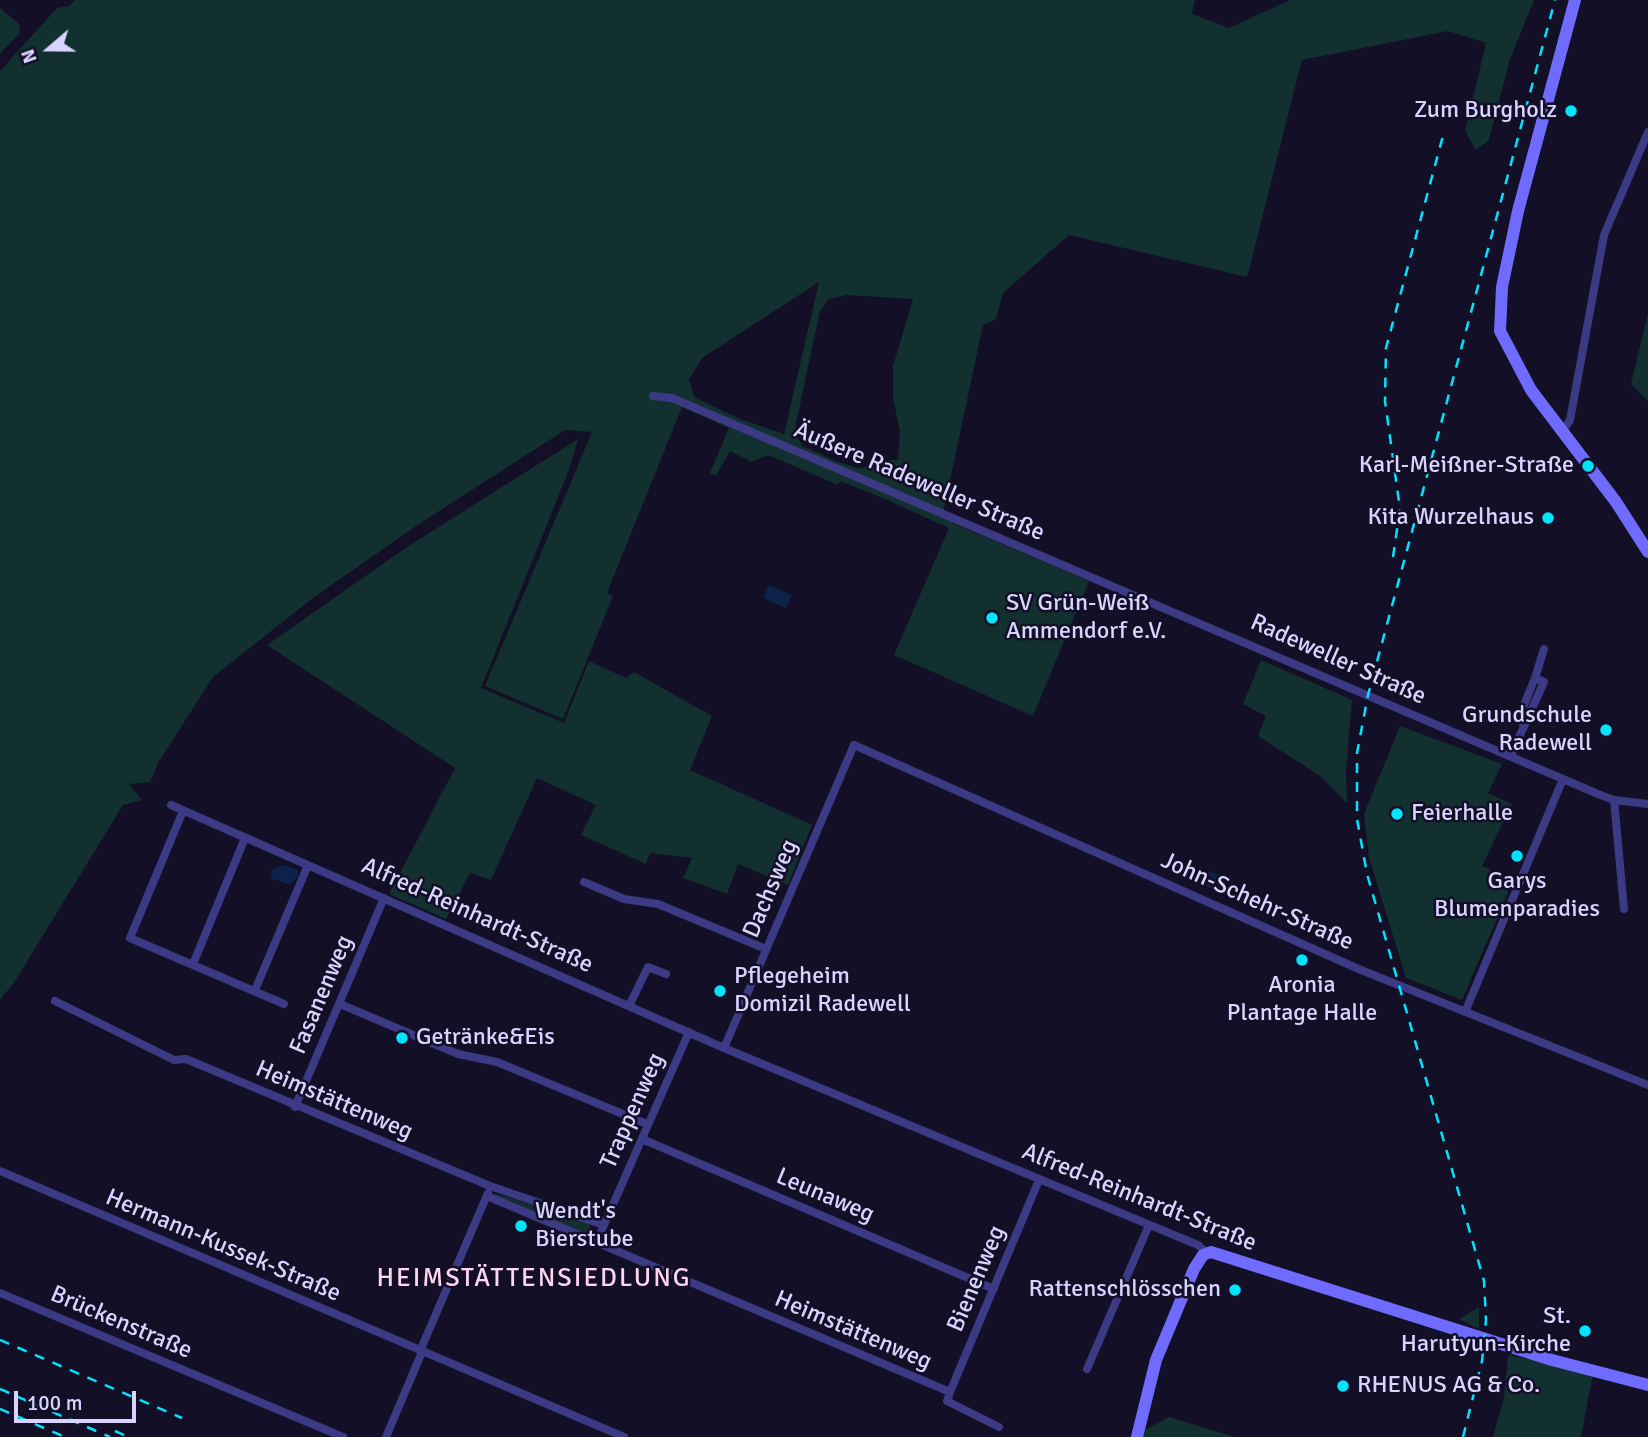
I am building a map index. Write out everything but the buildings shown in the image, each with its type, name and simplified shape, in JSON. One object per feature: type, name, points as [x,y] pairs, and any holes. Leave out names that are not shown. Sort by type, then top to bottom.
[{"type":"street","points":[[1575,0],[1518,211],[1499,322],[1503,340],[1522,374],[1616,502],[1648,552]]},
{"type":"street","points":[[1562,432],[1570,420],[1604,235],[1648,132]]},
{"type":"street","name":"Äußere Radeweller Straße","points":[[653,396],[672,398],[915,504],[1170,608]]},
{"type":"street","name":"Radeweller Straße","points":[[1170,608],[1614,800],[1648,804]]},
{"type":"street","points":[[1511,755],[1544,682],[1535,678],[1544,649]]},
{"type":"street","name":"Dachsweg","points":[[724,1048],[854,745]]},
{"type":"street","name":"John-Schehr-Straße","points":[[854,745],[1361,970],[1648,1085]]},
{"type":"street","points":[[1465,1012],[1563,779]]},
{"type":"street","points":[[1614,800],[1624,909]]},
{"type":"street","name":"Alfred-Reinhardt-Straße","points":[[171,805],[724,1048],[1198,1245],[1206,1253],[1216,1252],[1268,1272],[1552,1360],[1648,1385]]},
{"type":"street","points":[[183,811],[130,938],[284,1004]]},
{"type":"street","points":[[193,964],[246,838]]},
{"type":"street","points":[[255,990],[308,865]]},
{"type":"street","points":[[584,882],[624,899],[658,904],[766,949]]},
{"type":"street","name":"Fasanenweg","points":[[295,1107],[384,898]]},
{"type":"street","points":[[629,1006],[648,967],[666,974]]},
{"type":"street","name":"Heimstättenweg","points":[[55,1001],[174,1060],[186,1059],[295,1107],[491,1186],[604,1225]]},
{"type":"street","points":[[340,1004],[458,1054],[497,1062],[648,1125]]},
{"type":"street","name":"Trappenweg","points":[[596,1243],[688,1032]]},
{"type":"street","name":"Leunaweg","points":[[642,1139],[994,1289]]},
{"type":"street","name":"Hermann-Kussek-Straße","points":[[0,1171],[624,1437]]},
{"type":"street","name":"Bienenweg","points":[[950,1392],[1039,1180]]},
{"type":"street","points":[[386,1437],[491,1186]]},
{"type":"street","name":"Heimstättenweg","points":[[486,1196],[950,1392],[947,1401],[999,1427]]},
{"type":"street","points":[[1087,1369],[1149,1225]]},
{"type":"street","points":[[1137,1437],[1156,1360],[1194,1269],[1206,1253]]},
{"type":"street","name":"Brückenstraße","points":[[0,1293],[342,1437]]},
{"type":"green space","points":[[75,0],[1195,0],[1192,14],[1229,28],[1290,0],[1534,0],[1509,62],[1489,140],[1476,150],[1465,131],[1486,43],[1448,31],[1302,60],[1247,277],[1069,235],[1003,293],[996,319],[983,325],[943,513],[953,518],[952,523],[1089,581],[1033,716],[894,655],[949,528],[883,498],[840,481],[838,485],[768,455],[752,462],[730,451],[716,476],[710,473],[729,428],[682,407],[607,593],[613,596],[563,719],[485,686],[592,432],[565,430],[419,524],[313,598],[213,677],[158,763],[150,782],[129,784],[142,800],[123,805],[15,981],[0,1000],[0,71],[57,8],[69,6]],"holes":[[[819,282],[784,434],[740,419],[694,397],[689,380],[702,358]],[[846,295],[913,299],[893,366],[893,397],[900,432],[898,460],[887,460],[868,467],[857,468],[838,462],[803,446],[794,433],[820,311],[829,299]]]},
{"type":"green space","points":[[0,8],[19,24],[20,33],[0,54]]},
{"type":"green space","points":[[1648,313],[1648,401],[1631,384]]},
{"type":"green space","points":[[578,439],[569,470],[481,688],[564,723],[589,661],[626,678],[634,672],[712,716],[690,770],[812,825],[788,885],[738,864],[727,894],[683,878],[692,858],[650,853],[646,864],[581,835],[596,805],[537,778],[491,880],[470,873],[446,919],[389,894],[455,768],[267,645],[407,547]]},
{"type":"green space","points":[[1261,660],[1352,700],[1346,771],[1347,803],[1320,776],[1258,736],[1266,716],[1243,704]]},
{"type":"green space","points":[[1400,726],[1502,764],[1488,793],[1512,804],[1482,866],[1514,879],[1462,1000],[1406,978],[1369,858],[1364,814]]},
{"type":"green space","points":[[497,1194],[588,1222],[592,1231],[588,1235],[496,1196]]},
{"type":"green space","points":[[1479,1307],[1479,1329],[1459,1319]]},
{"type":"green space","points":[[1508,1355],[1593,1373],[1581,1437],[1493,1437],[1504,1397]]},
{"type":"green space","points":[[1169,1417],[1235,1437],[1139,1437],[1140,1432]]},
{"type":"water","points":[[769,585],[792,595],[786,608],[763,598]]},
{"type":"water","points":[[284,865],[298,870],[298,876],[290,885],[270,878],[272,870]]},
{"type":"water","points":[[1209,871],[1226,878],[1220,892],[1203,885]]},
{"type":"railway","points":[[1463,1437],[1482,1361],[1486,1320],[1484,1281],[1367,874],[1357,819],[1357,753],[1368,695],[1555,0]]},
{"type":"railway","points":[[1393,557],[1400,509],[1385,401],[1386,348],[1444,132]]},
{"type":"railway","points":[[0,1340],[182,1418]]},
{"type":"railway","points":[[0,1389],[110,1437]]},
{"type":"railway","points":[[0,1409],[65,1437]]},
{"type":"railway","points":[[115,1431],[128,1437]]},
{"type":"place","name":"Zum Burgholz","points":[[1571,111]]},
{"type":"place","name":"Karl-Meißner-Straße","points":[[1588,466]]},
{"type":"place","name":"Kita Wurzelhaus","points":[[1548,518]]},
{"type":"place","name":"SV Grün-Weiß Ammendorf e.V.","points":[[992,618]]},
{"type":"place","name":"Grundschule Radewell","points":[[1606,730]]},
{"type":"place","name":"Feierhalle","points":[[1397,814]]},
{"type":"place","name":"Garys Blumenparadies","points":[[1517,856]]},
{"type":"place","name":"Aronia Plantage Halle","points":[[1302,960]]},
{"type":"place","name":"Pflegeheim Domizil Radewell","points":[[720,991]]},
{"type":"place","name":"Getränke&Eis","points":[[402,1038]]},
{"type":"place","name":"Wendt's Bierstube","points":[[521,1226]]},
{"type":"place","name":"Rattenschlösschen","points":[[1235,1290]]},
{"type":"place","name":"St. Harutyun-Kirche","points":[[1585,1331]]},
{"type":"place","name":"RHENUS AG & Co.","points":[[1343,1386]]},
{"type":"district","name":"HEIMSTÄTTENSIEDLUNG","points":[[534,1279]]}]
